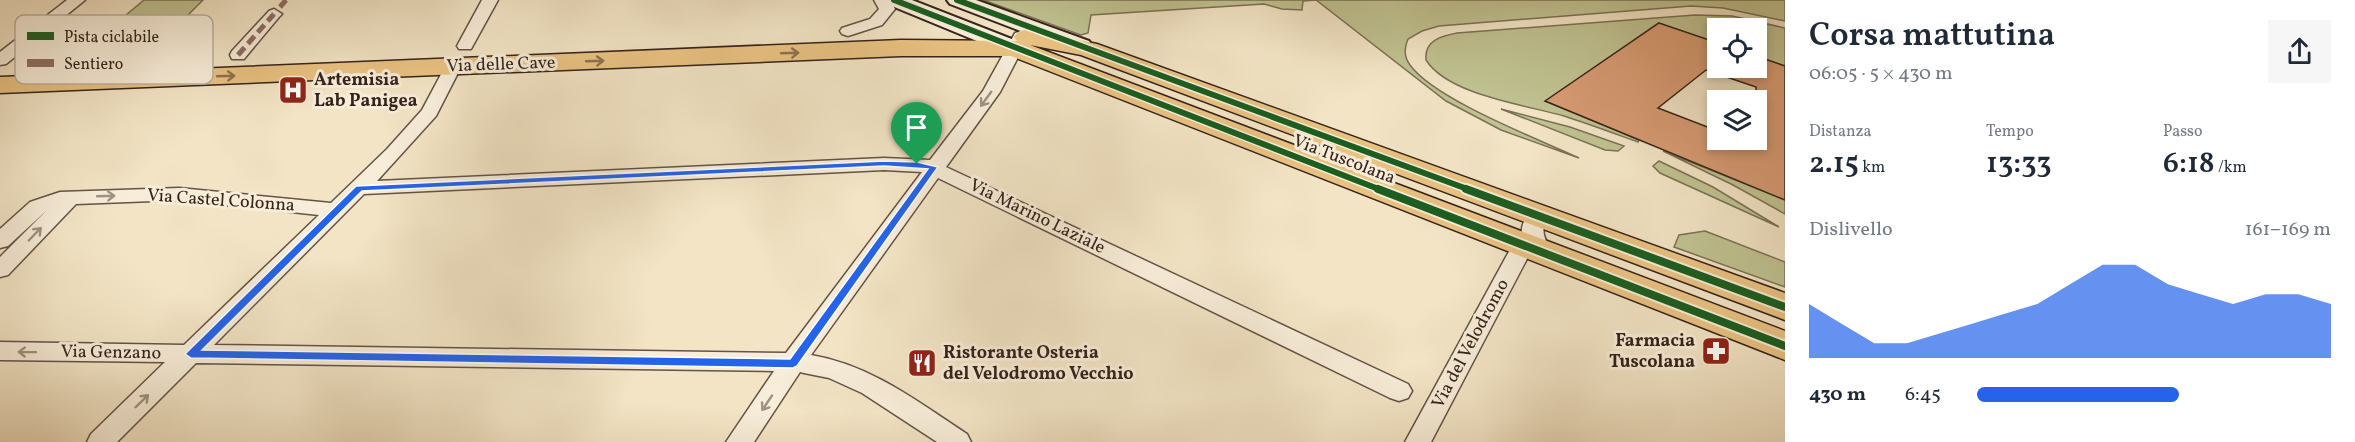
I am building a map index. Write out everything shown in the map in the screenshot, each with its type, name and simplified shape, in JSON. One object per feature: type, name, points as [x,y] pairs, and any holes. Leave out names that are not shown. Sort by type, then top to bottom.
[{"type":"main road","points":[[894,0],[972,30]]},
{"type":"main road","name":"Via Tuscolana","points":[[957,0],[1785,307]]},
{"type":"main road","name":"Via delle Cave","points":[[213,72],[848,31],[972,30],[1018,42]]},
{"type":"main road","name":"Via delle Cave","points":[[213,56],[459,56],[895,49],[1018,42]]},
{"type":"main road","points":[[1018,42],[1088,49]]},
{"type":"main road","name":"Via Tuscolana","points":[[1018,42],[1533,250],[1785,346]]},
{"type":"main road","name":"Via delle Cave","points":[[0,62],[15,62]]},
{"type":"main road","name":"Via delle Cave","points":[[0,85],[16,84]]},
{"type":"street","points":[[58,15],[77,0]]},
{"type":"street","points":[[100,442],[359,188],[430,112],[490,0]]},
{"type":"street","points":[[848,31],[880,19],[887,9],[882,0]]},
{"type":"street","points":[[238,55],[280,7]]},
{"type":"street","points":[[739,442],[934,167],[991,92],[1018,42]]},
{"type":"street","points":[[0,62],[15,50]]},
{"type":"street","name":"Via Marino Laziale","points":[[359,188],[884,164],[934,167],[1399,391]]},
{"type":"street","name":"Via Castel Colonna","points":[[0,241],[37,206],[50,200],[70,198],[179,194],[336,210]]},
{"type":"street","points":[[0,270],[70,198]]},
{"type":"street","points":[[1533,250],[1531,230],[1534,220],[1539,215]]},
{"type":"street","name":"Via del Velodromo","points":[[1418,442],[1533,250]]},
{"type":"street","name":"Via Genzano","points":[[0,351],[815,365],[848,374],[958,442]]},
{"type":"green space","points":[[144,0],[203,0],[188,15],[126,15]]},
{"type":"green space","points":[[983,0],[1316,0],[1303,1],[1302,10],[1282,9],[1264,4],[1091,15],[1088,33],[1081,35]]},
{"type":"green space","points":[[1316,0],[1785,0],[1785,21],[1723,8],[1691,6],[1439,26],[1422,31],[1408,39],[1405,52],[1408,62],[1422,78],[1488,117],[1579,158],[1501,130],[1446,101]]},
{"type":"green space","points":[[1695,15],[1741,18],[1707,18],[1707,40],[1658,23],[1546,101],[1639,140],[1638,142],[1564,116],[1489,97],[1452,82],[1437,72],[1426,60],[1426,53],[1435,40],[1457,33]]},
{"type":"green space","points":[[1767,24],[1785,28],[1785,66],[1767,60]]},
{"type":"green space","points":[[1501,109],[1570,127],[1624,146],[1618,151],[1605,150]]},
{"type":"green space","points":[[1663,151],[1785,200],[1785,214],[1733,185]]},
{"type":"green space","points":[[1659,161],[1713,187],[1779,227],[1660,173],[1653,166]]},
{"type":"green space","points":[[1705,231],[1785,262],[1785,287],[1674,247],[1679,235]]},
{"type":"building","points":[[1659,23],[1707,39],[1707,70],[1658,108],[1707,127],[1707,150],[1767,150],[1767,90],[1756,90],[1756,87],[1730,78],[1767,78],[1767,60],[1785,66],[1785,200],[1545,101]]},
{"type":"marked path","points":[[280,7],[286,0]]},
{"type":"marked path","points":[[238,55],[274,14]]},
{"type":"cycle path","points":[[894,0],[1785,346]]},
{"type":"cycle path","points":[[957,0],[1785,307]]},
{"type":"place","name":"Artemisia Lab Panigea","points":[[293,90]]},
{"type":"place","name":"Farmacia Tuscolana","points":[[1716,351]]},
{"type":"place","name":"Ristorante Osteria del Velodromo Vecchio","points":[[922,363]]},
{"type":"route","points":[[917,164],[934,167],[793,363],[191,354],[359,188],[917,164]]}]
